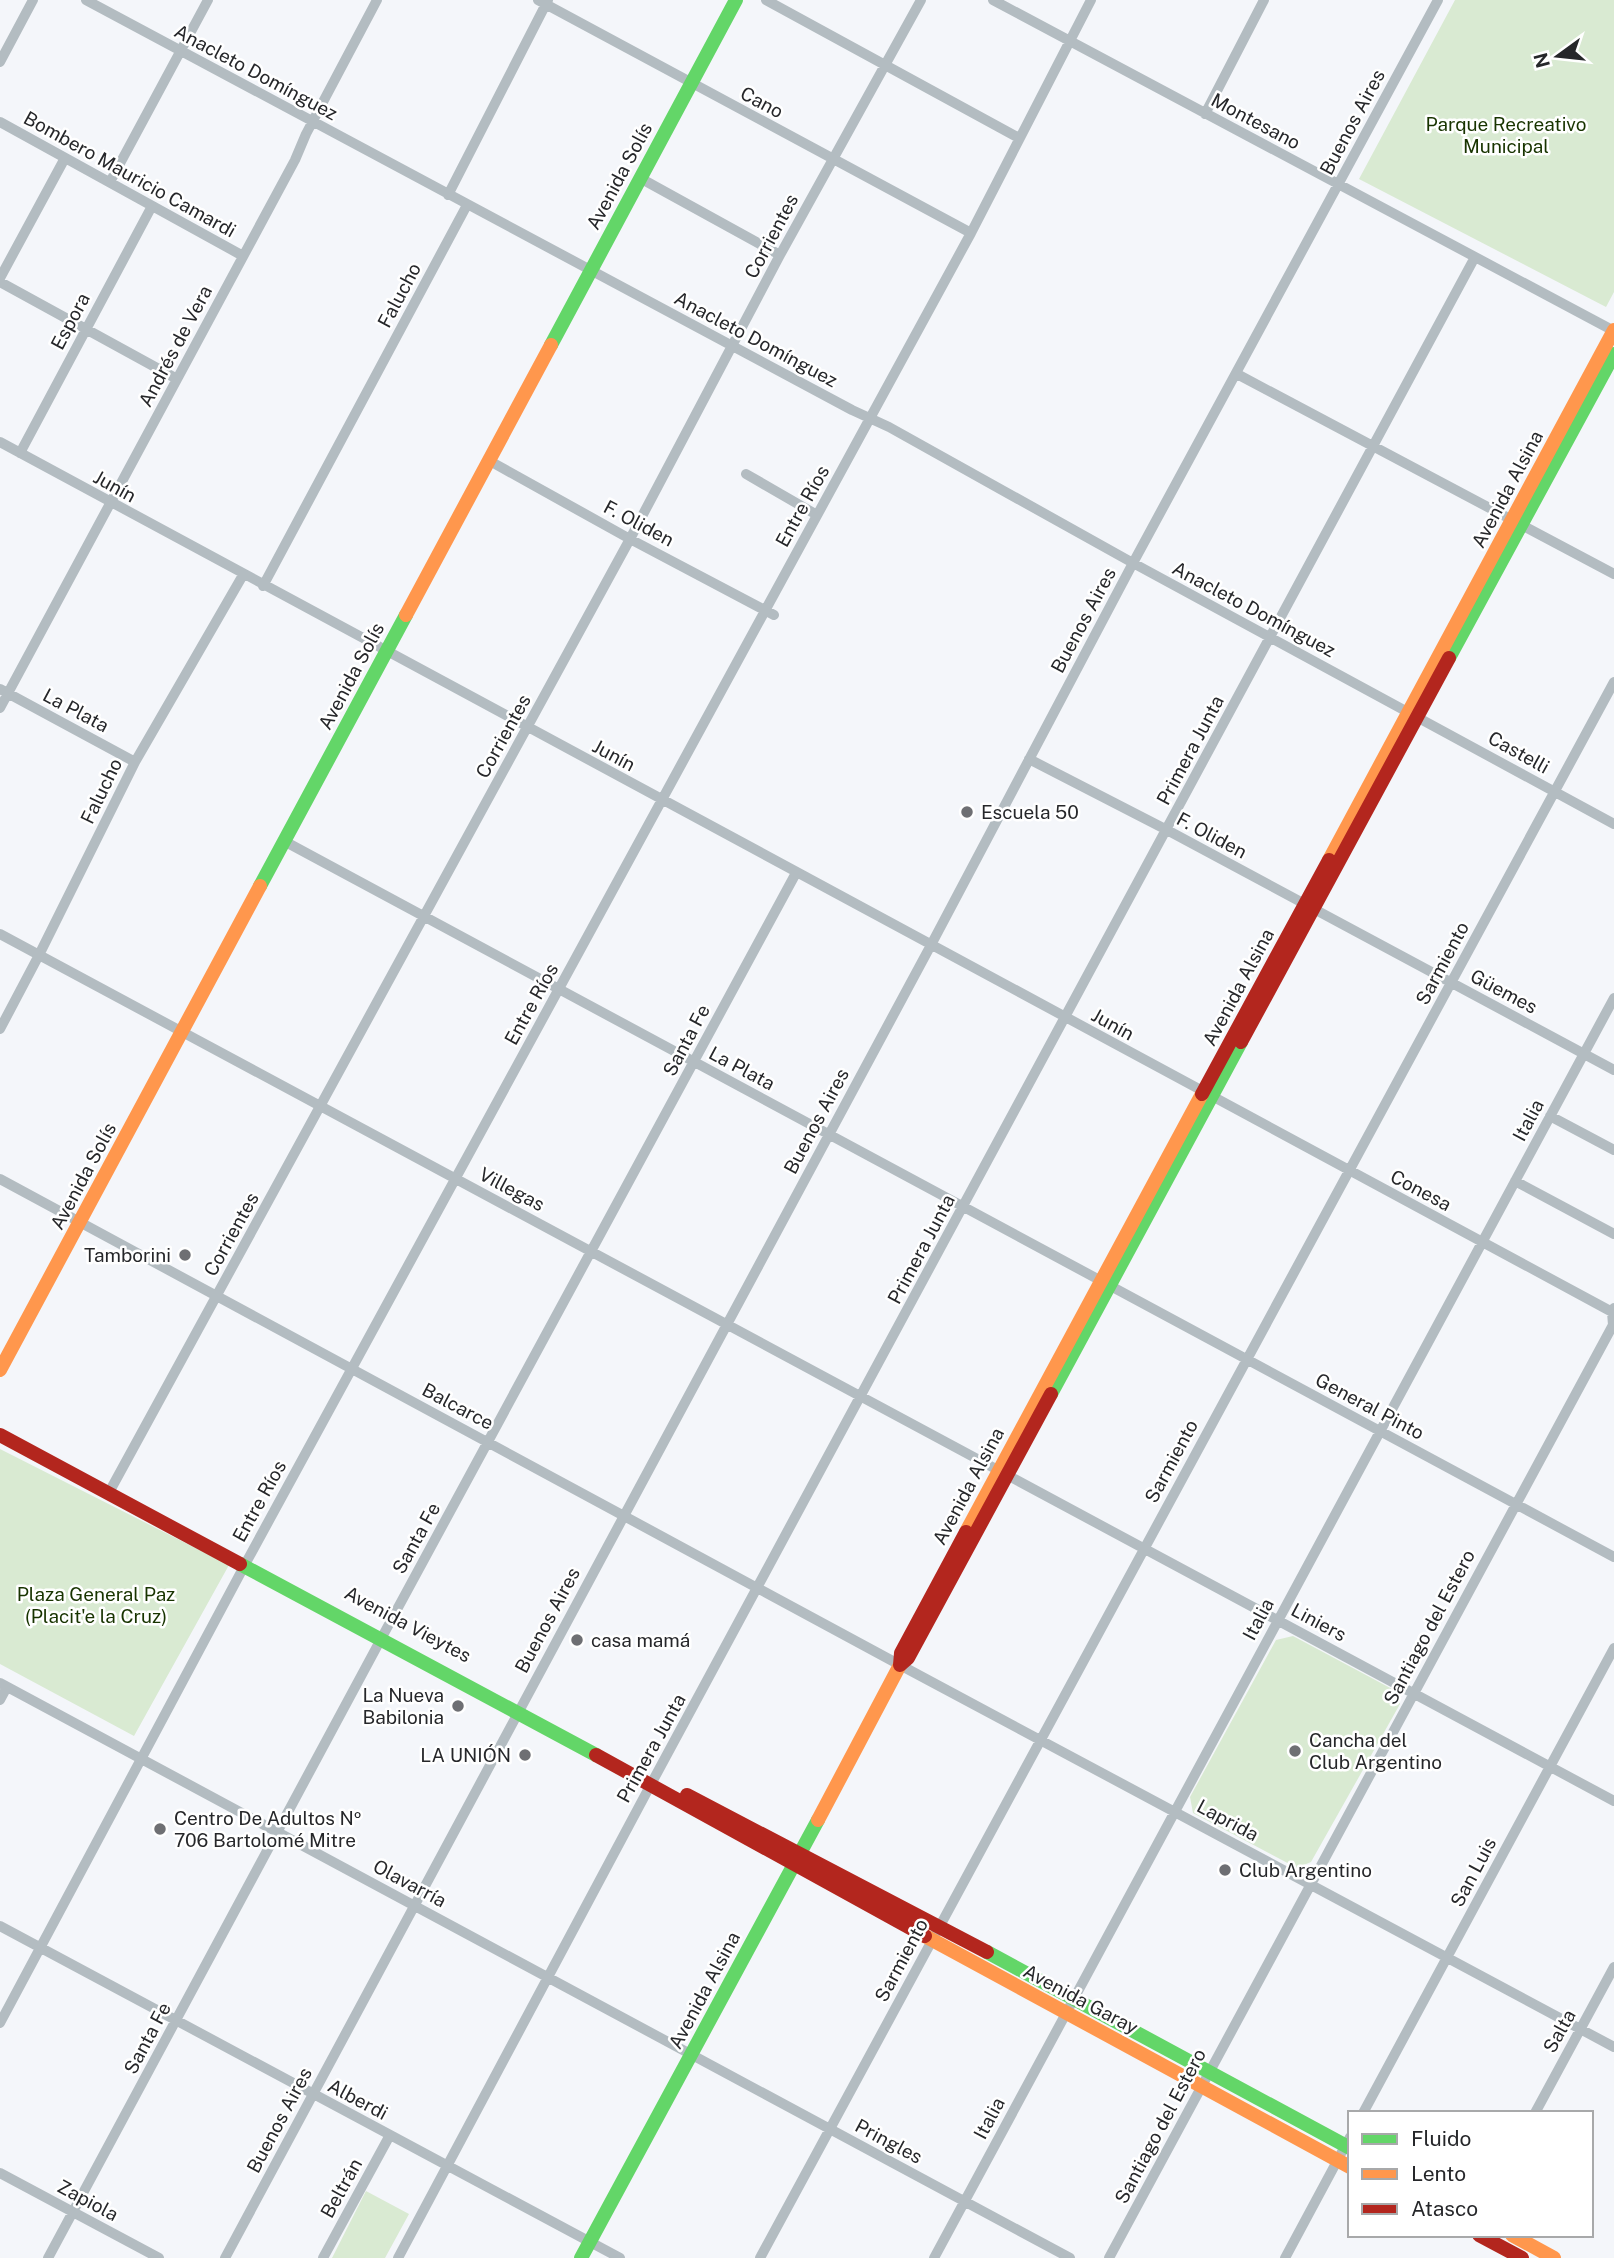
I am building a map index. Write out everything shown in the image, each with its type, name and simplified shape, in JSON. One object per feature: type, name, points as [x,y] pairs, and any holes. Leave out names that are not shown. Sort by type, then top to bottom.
[{"type":"street","points":[[0,62],[33,0]]},
{"type":"street","name":"Anacleto Domínguez","points":[[86,0],[589,271],[870,418],[1413,714]]},
{"type":"street","points":[[110,183],[208,0]]},
{"type":"street","name":"Andrés de Vera","points":[[0,708],[4,691],[177,379],[377,0]]},
{"type":"street","name":"Avenida Solís","points":[[0,1370],[736,0]]},
{"type":"street","points":[[766,0],[1020,138]]},
{"type":"street","name":"Corrientes","points":[[112,1487],[921,0]]},
{"type":"street","name":"Montesano","points":[[993,0],[1614,330]]},
{"type":"street","name":"Entre Ríos","points":[[0,2023],[455,1178],[662,801],[770,613],[817,515],[971,233],[1091,0]]},
{"type":"street","points":[[1205,114],[1264,0]]},
{"type":"street","name":"Buenos Aires","points":[[225,2258],[932,945],[1133,563],[1438,0]]},
{"type":"street","points":[[448,195],[544,1]]},
{"type":"street","name":"Cano","points":[[544,1],[971,233]]},
{"type":"street","name":"Bombero Mauricio Camardi","points":[[0,122],[243,256]]},
{"type":"street","points":[[65,158],[0,280],[177,379]]},
{"type":"street","points":[[640,178],[780,255]]},
{"type":"street","name":"Falucho","points":[[263,586],[467,205]]},
{"type":"street","name":"Espora","points":[[20,453],[152,206]]},
{"type":"street","name":"Primera Junta","points":[[398,2258],[1475,257]]},
{"type":"street","name":"Avenida Alsina","points":[[1518,522],[1614,330]]},
{"type":"street","name":"Avenida Alsina","points":[[581,2258],[900,1665],[901,1653],[1003,1472],[1518,522],[1614,354]]},
{"type":"street","points":[[1237,374],[1614,573]]},
{"type":"street","name":"Junín","points":[[0,442],[1207,1095]]},
{"type":"street","name":"F. Oliden","points":[[488,460],[770,613]]},
{"type":"street","points":[[746,474],[817,515]]},
{"type":"street","name":"Falucho","points":[[0,1028],[40,955],[135,762],[243,575]]},
{"type":"street","name":"Sarmiento","points":[[760,2258],[1614,682]]},
{"type":"street","name":"La Plata","points":[[4,691],[135,762]]},
{"type":"street","name":"Castelli","points":[[1413,714],[1614,824]]},
{"type":"street","name":"F. Oliden","points":[[1029,759],[1309,907]]},
{"type":"street","name":"La Plata","points":[[284,841],[1105,1283]]},
{"type":"street","name":"Santa Fe","points":[[48,2258],[796,873]]},
{"type":"street","name":"Güemes","points":[[1309,907],[1614,1070]]},
{"type":"street","name":"Villegas","points":[[0,934],[1003,1472]]},
{"type":"street","name":"Italia","points":[[934,2258],[1614,998]]},
{"type":"street","name":"Conesa","points":[[1207,1095],[1613,1311]]},
{"type":"street","points":[[1550,1116],[1614,1150]]},
{"type":"street","name":"Balcarce","points":[[0,1179],[900,1665]]},
{"type":"street","points":[[1515,1181],[1614,1234]]},
{"type":"street","name":"General Pinto","points":[[1105,1283],[1614,1557]]},
{"type":"street","name":"Santiago del Estero","points":[[1109,2258],[1613,1325],[1613,1311]]},
{"type":"street","name":"Avenida Vieytes","points":[[0,1423],[246,1562],[797,1859]]},
{"type":"street","name":"Avenida Vieytes","points":[[0,1434],[246,1562]]},
{"type":"street","name":"Liniers","points":[[1003,1472],[1614,1801]]},
{"type":"street","name":"San Luis","points":[[1364,2111],[1614,1648]]},
{"type":"street","name":"Laprida","points":[[900,1665],[1614,2047]]},
{"type":"street","points":[[0,1700],[4,1685]]},
{"type":"street","name":"Olavarría","points":[[4,1685],[691,2054]]},
{"type":"street","name":"Avenida Garay","points":[[797,1859],[939,1926],[1348,2144]]},
{"type":"street","name":"Avenida Garay","points":[[797,1859],[931,1940],[1344,2164]]},
{"type":"street","name":"Alberdi","points":[[0,1926],[620,2258]]},
{"type":"street","name":"Salta","points":[[1536,2111],[1614,1967]]},
{"type":"street","name":"Pringles","points":[[691,2054],[1070,2258]]},
{"type":"street","name":"Beltrán","points":[[323,2258],[390,2135]]},
{"type":"street","points":[[1285,2258],[1344,2164],[1348,2144]]},
{"type":"street","name":"Zapiola","points":[[0,2173],[159,2258]]},
{"type":"street","points":[[1483,2237],[1522,2258]]},
{"type":"street","points":[[1516,2237],[1555,2258]]},
{"type":"green space","name":"Parque Recreativo Municipal","points":[[1455,0],[1614,0],[1614,292],[1606,307],[1359,179]]},
{"type":"green space","name":"Plaza General Paz (Placit'e la Cruz)","points":[[0,1449],[229,1565],[134,1736],[0,1664]]},
{"type":"green space","name":"Cancha del Club Argentino","points":[[1293,1636],[1394,1690],[1400,1704],[1311,1862],[1297,1868],[1193,1813],[1190,1797],[1276,1640]]},
{"type":"green space","points":[[366,2191],[409,2214],[385,2258],[332,2258]]},
{"type":"traffic: fast","points":[[551,345],[736,0]]},
{"type":"traffic: fast","points":[[1449,658],[1614,354]]},
{"type":"traffic: fast","points":[[260,886],[406,615]]},
{"type":"traffic: fast","points":[[1051,1394],[1241,1042]]},
{"type":"traffic: fast","points":[[240,1564],[596,1755]]},
{"type":"traffic: fast","points":[[581,2258],[818,1820]]},
{"type":"traffic: fast","points":[[987,1952],[1348,2147]]},
{"type":"traffic: slow","points":[[1329,860],[1614,330]]},
{"type":"traffic: slow","points":[[406,615],[551,345]]},
{"type":"traffic: slow","points":[[0,1370],[260,886]]},
{"type":"traffic: slow","points":[[966,1532],[1202,1094]]},
{"type":"traffic: slow","points":[[818,1820],[900,1665]]},
{"type":"traffic: slow","points":[[925,1936],[1348,2166]]},
{"type":"traffic: slow","points":[[1516,2237],[1554,2258]]},
{"type":"traffic: jam","points":[[1241,1042],[1449,658]]},
{"type":"traffic: jam","points":[[1202,1094],[1329,860]]},
{"type":"traffic: jam","points":[[966,1532],[901,1653],[900,1665],[908,1658],[1051,1394]]},
{"type":"traffic: jam","points":[[0,1435],[240,1564]]},
{"type":"traffic: jam","points":[[596,1755],[925,1936]]},
{"type":"traffic: jam","points":[[687,1795],[987,1952]]},
{"type":"traffic: jam","points":[[1483,2237],[1522,2258]]},
{"type":"place","name":"Escuela 50","points":[[967,812]]},
{"type":"place","name":"Tamborini","points":[[185,1255]]},
{"type":"place","name":"casa mamá","points":[[577,1640]]},
{"type":"place","name":"La Nueva Babilonia","points":[[458,1706]]},
{"type":"place","name":"Cancha del Club Argentino","points":[[1295,1751]]},
{"type":"place","name":"LA UNIÓN","points":[[525,1755]]},
{"type":"place","name":"Centro De Adultos Nº 706 Bartolomé Mitre","points":[[160,1829]]},
{"type":"place","name":"Club Argentino","points":[[1225,1870]]}]
